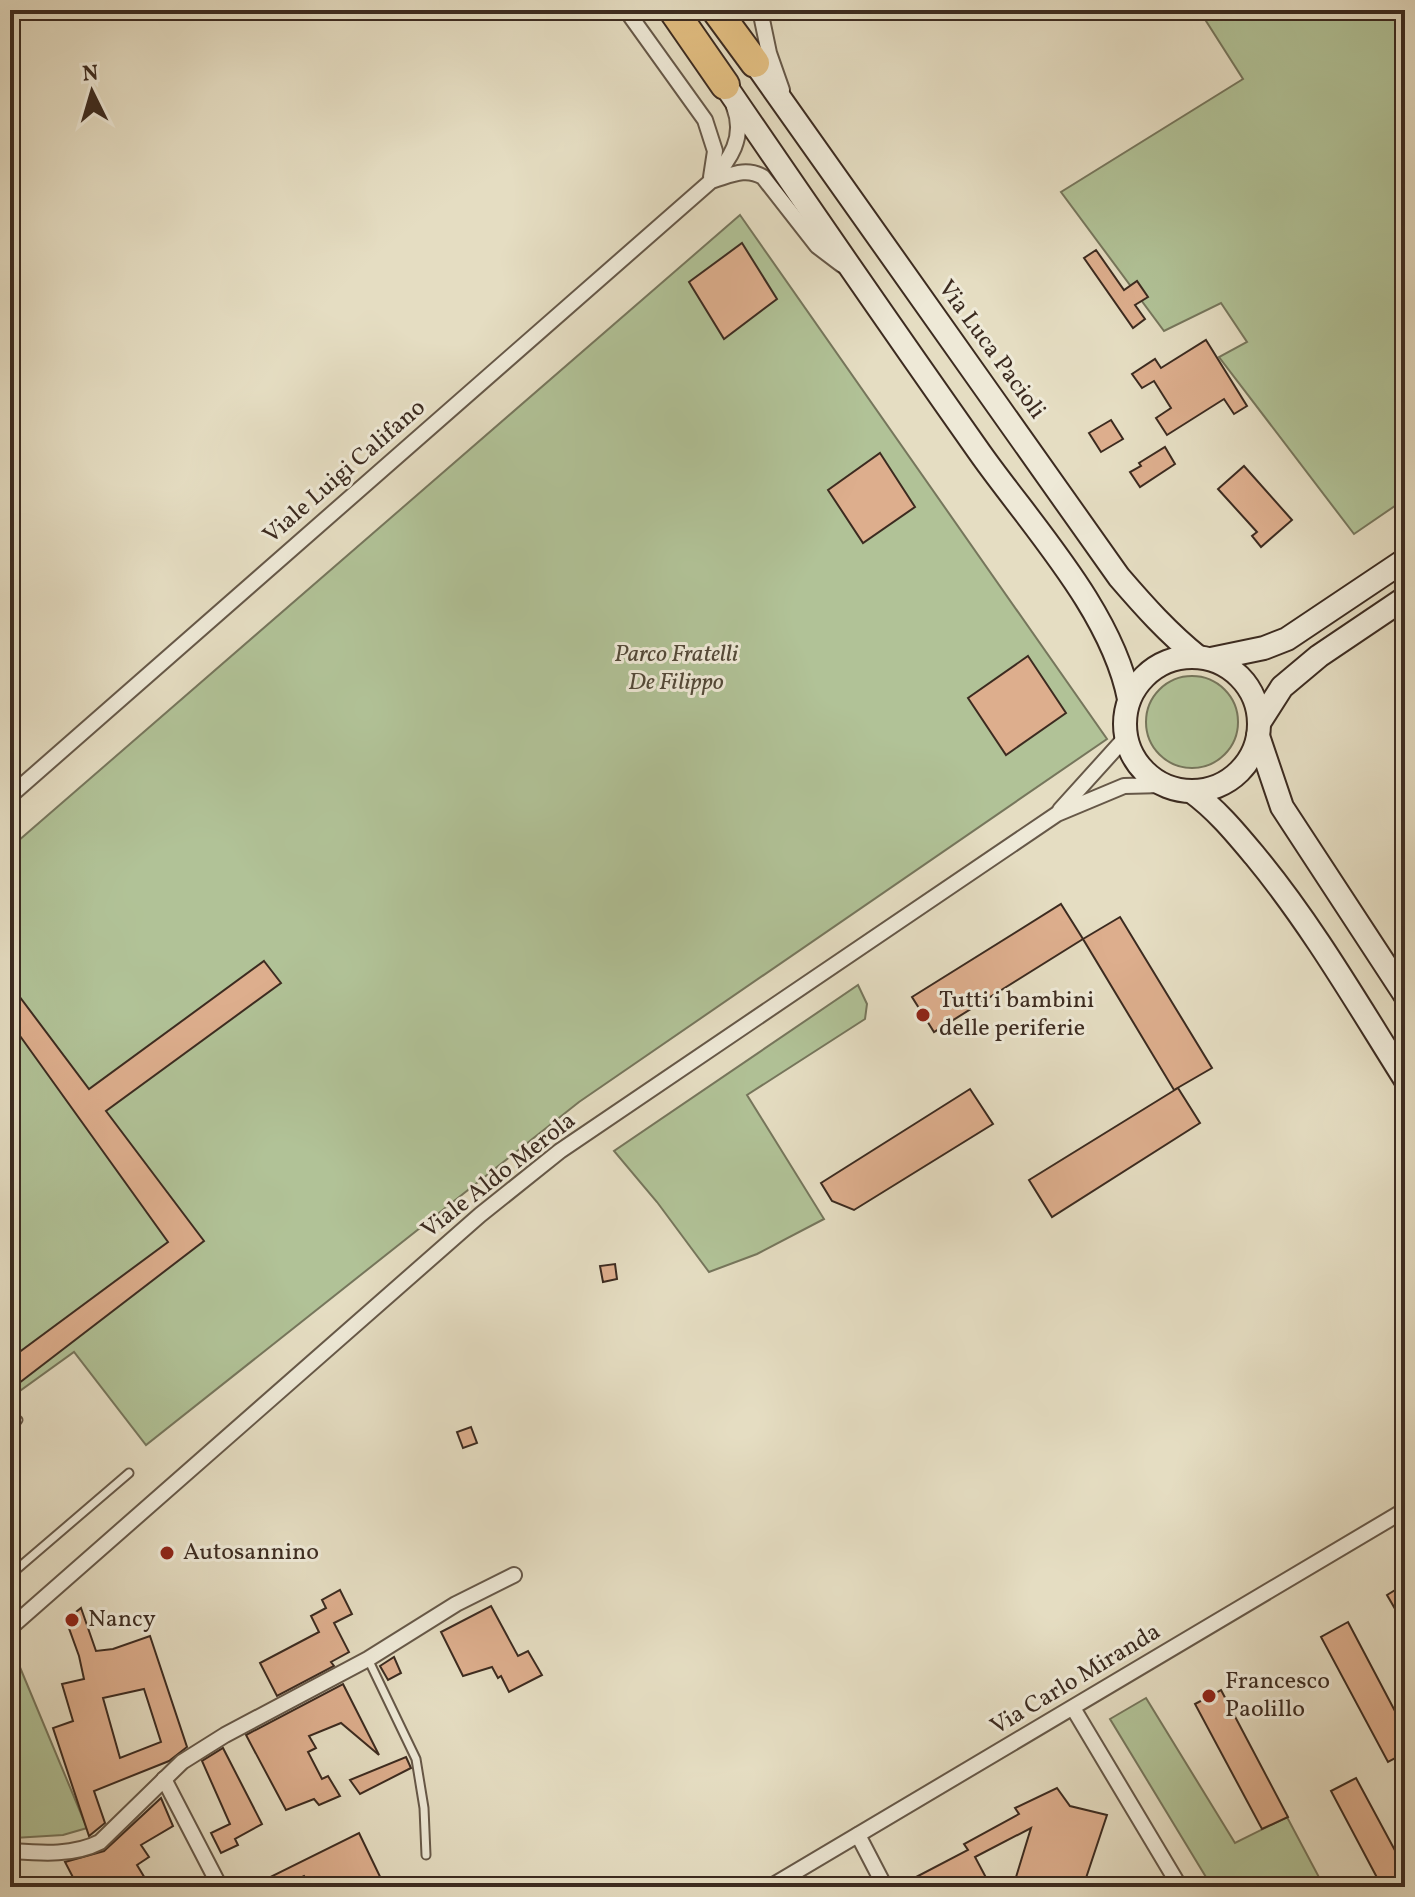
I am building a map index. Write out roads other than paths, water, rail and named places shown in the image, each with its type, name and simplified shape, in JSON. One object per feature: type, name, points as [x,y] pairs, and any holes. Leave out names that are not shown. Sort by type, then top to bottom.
[{"type":"highway","points":[[673,10],[725,85]]},
{"type":"highway","points":[[716,10],[755,63]]},
{"type":"main road","name":"Via Luca Pacioli","points":[[755,63],[1119,577],[1161,624],[1205,658]]},
{"type":"main road","points":[[725,85],[852,273],[1088,602],[1126,682],[1129,699]]},
{"type":"main road","points":[[1405,560],[1287,639],[1264,648],[1205,658],[1181,658],[1164,663],[1138,684],[1129,699],[1125,718],[1126,737],[1134,757],[1147,773],[1164,785],[1191,791],[1212,806],[1278,884],[1331,960],[1405,1079]]},
{"type":"main road","points":[[1191,791],[1217,786],[1229,780],[1248,761],[1259,730],[1282,687],[1319,656],[1405,598]]},
{"type":"main road","points":[[1205,658],[1227,666],[1251,691],[1282,807],[1405,995]]},
{"type":"street","points":[[626,10],[710,129],[715,151],[710,182]]},
{"type":"street","points":[[760,10],[769,53],[792,117]]},
{"type":"street","name":"Viale Luigi Califano","points":[[10,796],[710,182],[728,162],[739,133],[738,117],[725,85]]},
{"type":"street","name":"Viale Luigi Califano","points":[[710,182],[741,171],[763,177],[817,246],[852,273]]},
{"type":"street","name":"Viale Aldo Merola","points":[[1057,814],[1126,737]]},
{"type":"street","name":"Viale Aldo Merola","points":[[10,1628],[480,1215],[560,1151],[1057,814],[1124,786],[1164,785]]},
{"type":"street","name":"Via Carlo Miranda","points":[[770,1887],[1405,1510]]},
{"type":"street","points":[[10,1851],[48,1853],[90,1848],[100,1842],[182,1762],[225,1735],[368,1659],[456,1604],[514,1575]]},
{"type":"street","points":[[1073,1708],[1180,1887]]},
{"type":"street","points":[[164,1779],[220,1887]]},
{"type":"street","points":[[858,1835],[885,1887]]},
{"type":"lane","points":[[10,1427],[18,1420]]},
{"type":"lane","points":[[10,1575],[129,1473]]},
{"type":"lane","points":[[368,1659],[416,1759],[421,1779],[426,1855]]},
{"type":"place","name":"Tutti i bambini delle periferie","points":[[923,1015]]},
{"type":"place","name":"Autosannino","points":[[167,1553]]},
{"type":"place","name":"Nancy","points":[[72,1620]]},
{"type":"place","name":"Francesco Paolillo","points":[[1209,1696]]},
{"type":"park label","name":"Parco Fratelli De Filippo","points":[[676,669]]}]
